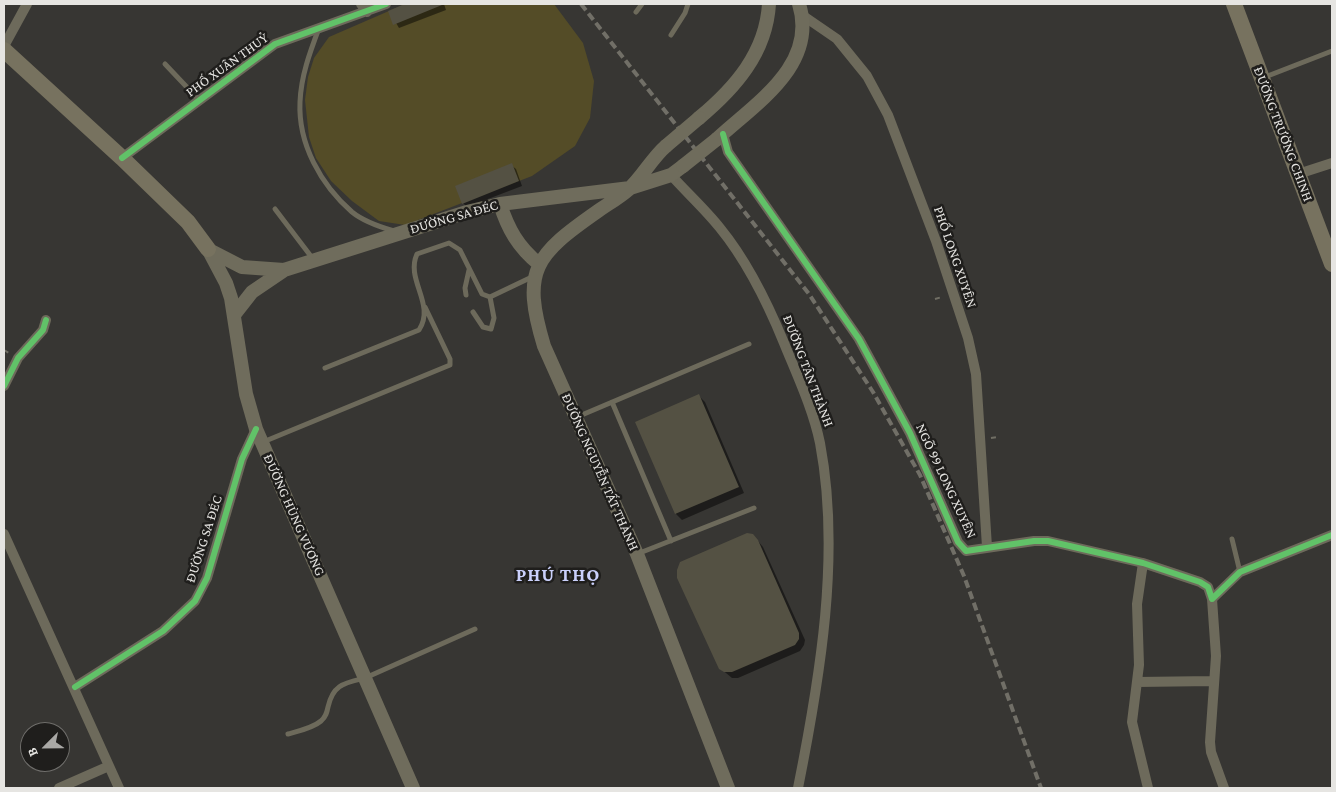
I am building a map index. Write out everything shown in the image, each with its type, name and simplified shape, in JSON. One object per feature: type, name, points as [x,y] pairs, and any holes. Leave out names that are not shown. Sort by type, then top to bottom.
[{"type":"main road","points":[[500,204],[505,220],[518,244],[536,270],[577,225],[630,188],[656,155],[732,89],[758,49],[767,26],[769,4]]},
{"type":"main road","name":"ĐƯỜNG TRƯỜNG CHINH","points":[[1234,4],[1332,264]]},
{"type":"main road","points":[[630,188],[671,175],[720,136],[770,91],[794,63],[800,45],[800,9]]},
{"type":"main road","name":"ĐƯỜNG HÙNG VƯƠNG","points":[[4,50],[122,158],[188,222],[208,249],[226,283],[234,315],[246,394],[259,436],[413,788]]},
{"type":"main road","name":"ĐƯỜNG SA ĐÉC","points":[[208,249],[242,267],[284,270],[467,212],[500,204],[630,188]]},
{"type":"main road","name":"ĐƯỜNG SA ĐÉC","points":[[234,315],[252,292],[284,270]]},
{"type":"main road","name":"ĐƯỜNG NGUYỄN TẤT THÀNH","points":[[536,270],[532,291],[536,320],[544,346],[637,554],[728,788]]},
{"type":"street","points":[[4,46],[27,4]]},
{"type":"street","name":"PHỐ XUÂN THUỶ","points":[[122,158],[275,44],[319,28],[364,8],[386,4]]},
{"type":"street","name":"PHỐ LONG XUYÊN","points":[[800,9],[837,39],[867,76],[888,116],[936,241],[968,338],[976,374],[987,513],[987,547]]},
{"type":"street","name":"NGÕ 99 LONG XUYÊN","points":[[720,136],[728,152],[859,339],[910,433],[961,547],[969,552],[987,547],[1048,542],[1143,563],[1204,584],[1208,587],[1212,599]]},
{"type":"street","points":[[1298,174],[1332,164]]},
{"type":"street","name":"ĐƯỜNG TÂN THÀNH","points":[[671,175],[720,228],[757,286],[771,313],[803,391],[819,441],[826,487],[829,529],[824,618],[812,718],[798,788]]},
{"type":"street","points":[[4,386],[18,358],[43,330],[46,320]]},
{"type":"street","name":"ĐƯỜNG SA ĐÉC","points":[[74,686],[163,631],[195,601],[207,578],[242,459],[259,436]]},
{"type":"street","points":[[4,534],[119,788]]},
{"type":"street","points":[[1224,788],[1211,752],[1210,742],[1216,656],[1212,599],[1240,572],[1332,535]]},
{"type":"street","points":[[1143,563],[1137,604],[1140,660],[1132,729],[1148,788]]},
{"type":"street","points":[[1137,682],[1214,681]]},
{"type":"street","points":[[59,788],[109,766]]},
{"type":"lane","points":[[636,12],[642,4]]},
{"type":"lane","points":[[670,35],[685,13],[688,4]]},
{"type":"lane","points":[[319,28],[307,62],[300,102],[304,138],[311,162],[336,196],[354,213],[380,227],[399,233]]},
{"type":"lane","points":[[1262,78],[1332,52]]},
{"type":"lane","points":[[166,64],[199,100]]},
{"type":"lane","points":[[275,209],[314,262]]},
{"type":"lane","points":[[259,436],[450,365],[450,360],[424,303],[413,263],[417,254],[449,243],[460,250],[482,294],[490,297]]},
{"type":"lane","points":[[466,295],[465,288],[469,270]]},
{"type":"lane","points":[[490,297],[536,270]]},
{"type":"lane","points":[[473,312],[483,327],[491,329],[494,318],[490,297]]},
{"type":"lane","points":[[325,368],[418,330],[425,316],[424,303]]},
{"type":"lane","points":[[576,417],[749,344]]},
{"type":"lane","points":[[612,402],[671,541]]},
{"type":"lane","points":[[637,554],[754,508]]},
{"type":"lane","points":[[1232,539],[1240,572]]},
{"type":"lane","points":[[288,734],[322,721],[326,714],[330,695],[347,682],[365,678],[475,629]]},
{"type":"shaded area","points":[[405,4],[554,4],[583,43],[594,81],[590,118],[575,146],[532,176],[405,225],[379,221],[352,201],[331,181],[316,158],[309,137],[305,100],[308,77],[314,58],[329,37]]},
{"type":"building","points":[[405,4],[442,5],[393,25],[388,11]]},
{"type":"building","points":[[512,163],[519,181],[462,204],[455,186]]},
{"type":"building","points":[[699,394],[739,487],[675,514],[635,422]]},
{"type":"building","points":[[747,533],[753,534],[758,540],[799,633],[799,639],[795,645],[732,672],[724,672],[719,669],[677,578],[677,570],[680,562]]},
{"type":"railway","points":[[581,4],[809,294],[873,392],[920,475],[964,576],[1041,788]]},
{"type":"cycle path","points":[[122,158],[275,44],[386,4]]},
{"type":"cycle path","points":[[723,134],[728,152],[859,339],[910,433],[958,542],[966,551],[1034,541],[1048,541],[1143,563],[1200,582],[1208,587],[1212,599],[1240,572],[1332,535]]},
{"type":"cycle path","points":[[4,386],[18,358],[43,330],[46,320]]},
{"type":"cycle path","points":[[75,687],[163,631],[195,601],[207,578],[242,459],[256,429]]},
{"type":"district","name":"PHÚ THỌ","points":[[558,575]]}]
